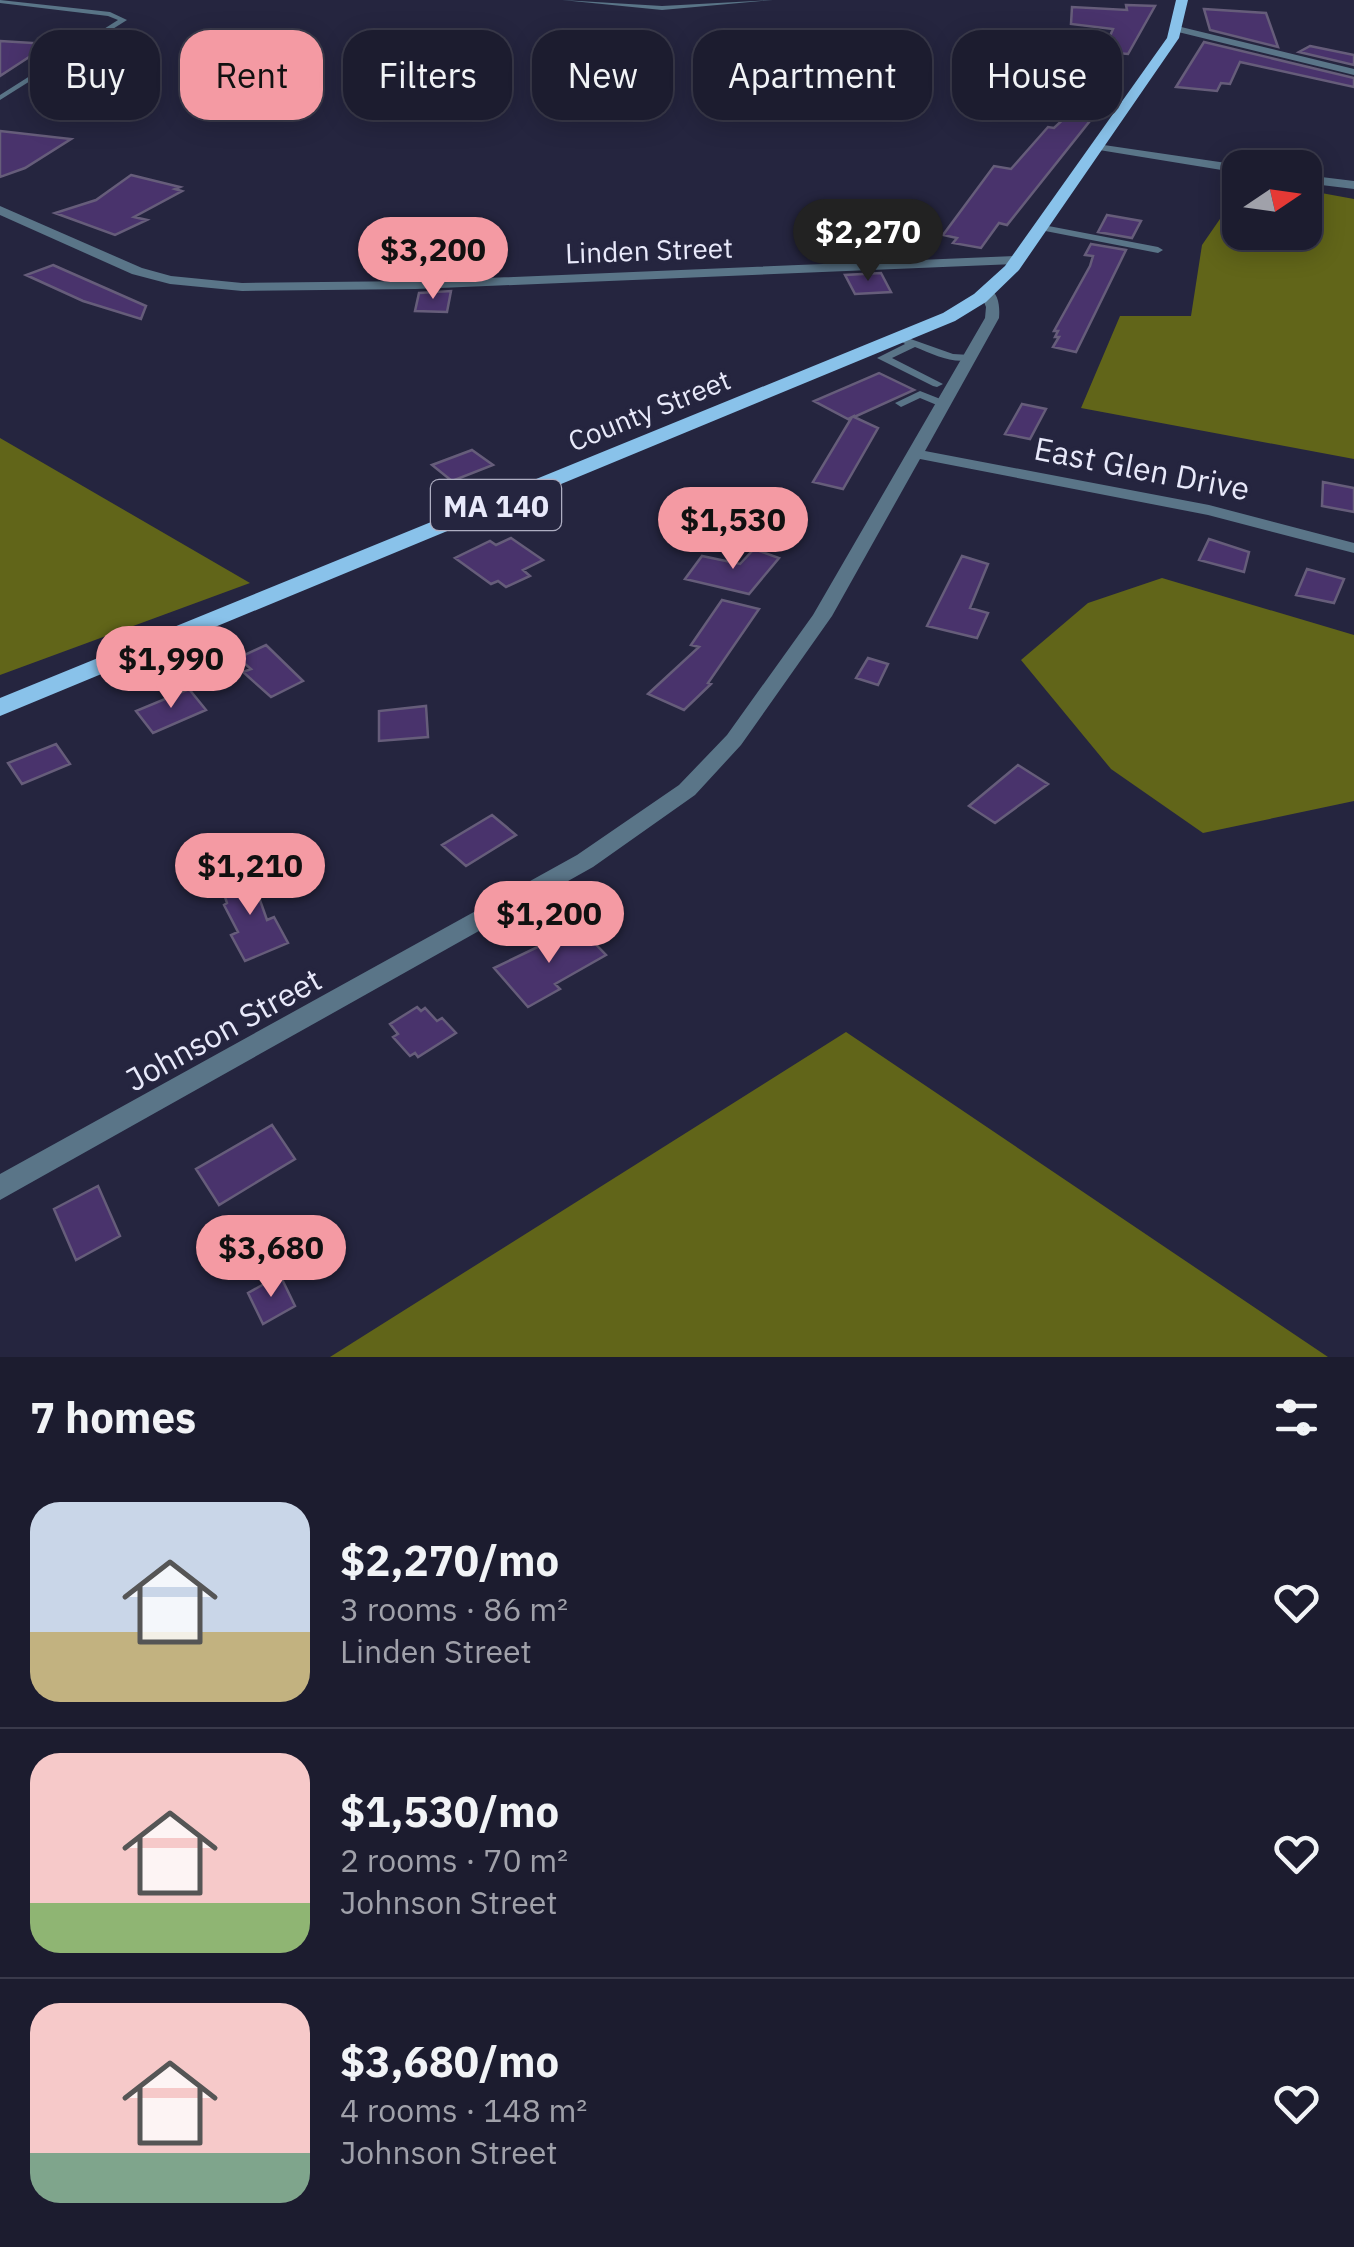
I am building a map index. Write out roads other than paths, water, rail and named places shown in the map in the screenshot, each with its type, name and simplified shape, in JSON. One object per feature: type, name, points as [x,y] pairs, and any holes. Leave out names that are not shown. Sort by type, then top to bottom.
[{"type":"main road","name":"County Street","points":[[0,708],[908,342],[987,292],[1011,270],[1177,29],[1182,0]]},
{"type":"street","points":[[1177,29],[1354,72]]},
{"type":"street","points":[[1096,147],[1222,166]]},
{"type":"street","points":[[1322,181],[1354,185]]},
{"type":"street","name":"Linden Street","points":[[0,210],[138,271],[185,282],[242,287],[388,286],[1015,260]]},
{"type":"street","name":"Johnson Street","points":[[0,1188],[585,861],[687,790],[734,740],[822,616],[944,404],[961,358],[992,318],[993,307],[987,292]]},
{"type":"street","name":"East Glen Drive","points":[[917,454],[1209,510],[1354,548]]},
{"type":"lane","points":[[565,0],[662,8],[770,0]]},
{"type":"lane","points":[[0,1],[114,15],[123,20],[0,98]]},
{"type":"lane","points":[[1038,227],[1158,250]]},
{"type":"lane","points":[[901,403],[938,384],[884,358],[908,342],[961,358]]},
{"type":"lane","points":[[930,380],[961,358]]},
{"type":"lane","points":[[920,394],[944,404]]}]
